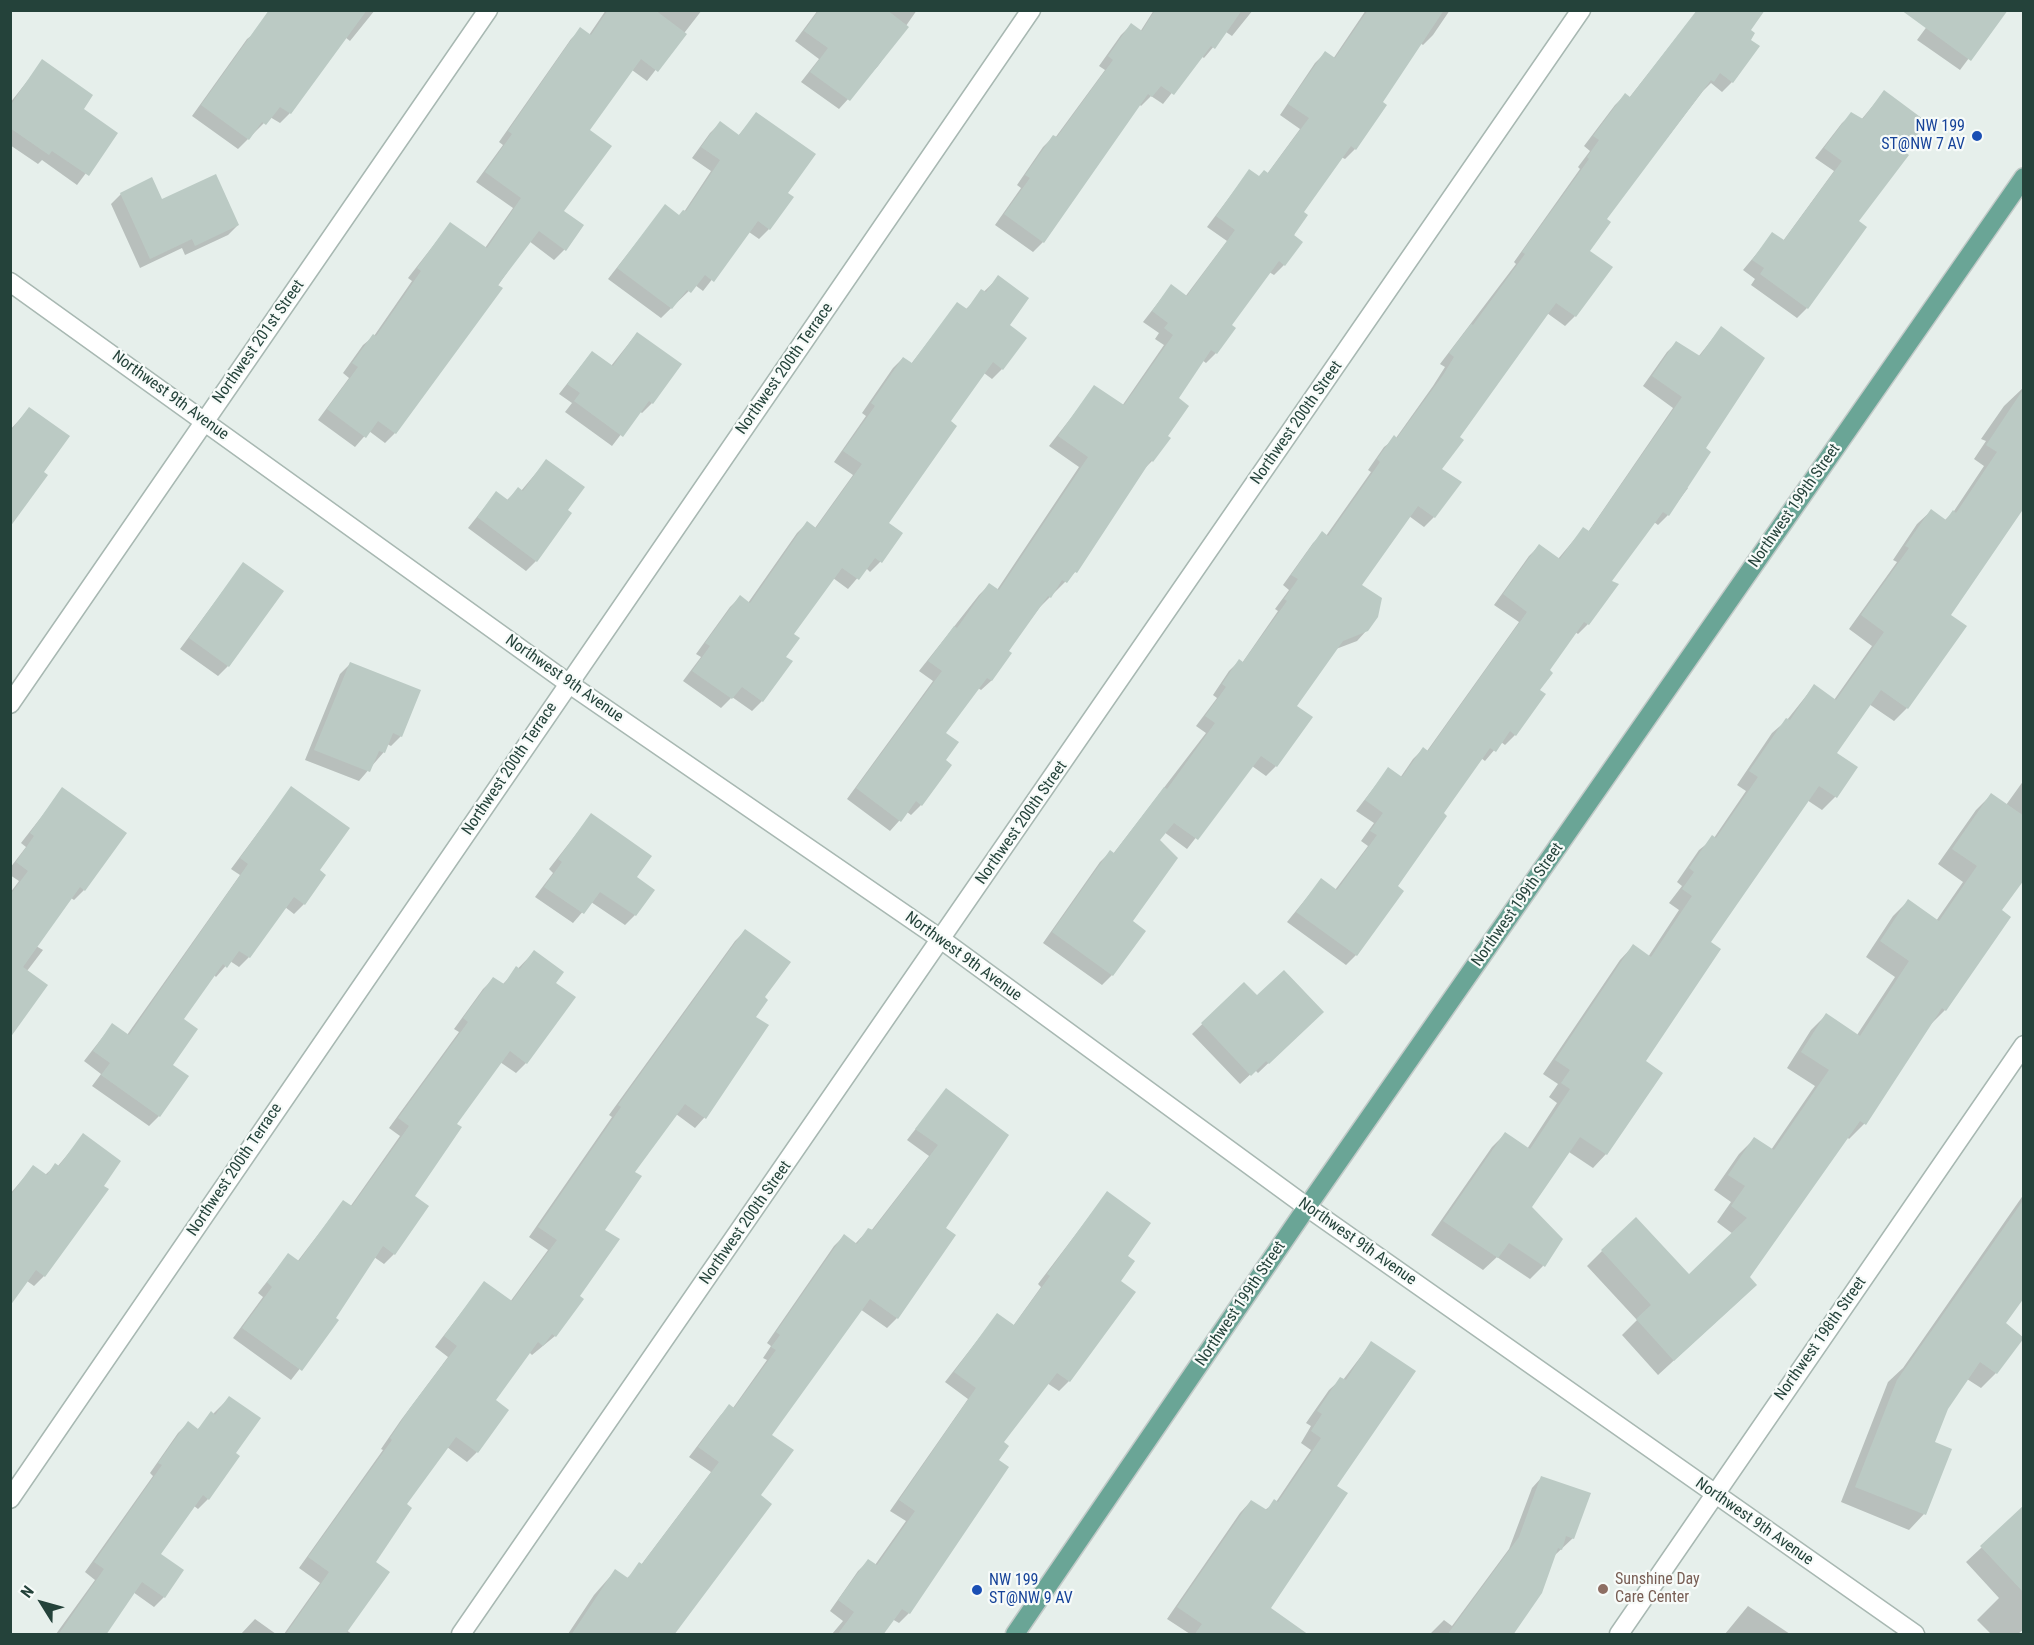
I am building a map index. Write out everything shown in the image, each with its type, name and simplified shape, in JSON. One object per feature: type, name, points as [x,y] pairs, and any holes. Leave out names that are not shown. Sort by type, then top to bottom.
[{"type":"main road","name":"Northwest 199th Street","points":[[1015,1635],[1307,1207],[2024,177]]},
{"type":"street","name":"Northwest 201st Street","points":[[10,704],[488,10]]},
{"type":"street","name":"Northwest 200th Terrace","points":[[10,1499],[1031,10]]},
{"type":"street","name":"Northwest 200th Street","points":[[461,1635],[1581,10]]},
{"type":"street","name":"Northwest 9th Avenue","points":[[10,282],[568,683],[942,940],[1307,1207],[1915,1635]]},
{"type":"street","name":"Northwest 198th Street","points":[[1618,1635],[2024,1045]]},
{"type":"building","points":[[269,10],[367,10],[291,114],[280,107],[266,125],[262,122],[249,140],[201,105]]},
{"type":"building","points":[[608,10],[655,10],[687,34],[658,72],[641,59],[590,130],[612,146],[564,211],[584,225],[566,251],[539,231],[498,285],[503,288],[396,434],[378,421],[366,438],[327,409],[358,367],[352,363],[373,334],[376,336],[421,271],[417,268],[450,222],[487,248],[521,198],[485,172],[512,134],[508,131],[580,27],[591,35]]},
{"type":"building","points":[[819,10],[887,10],[909,27],[850,101],[810,72],[828,48],[804,31]]},
{"type":"building","points":[[1155,10],[1242,10],[1215,49],[1211,46],[1174,95],[1161,86],[1152,97],[1148,94],[1044,243],[1004,214],[1030,178],[1025,175],[1053,135],[1057,137],[1113,60],[1108,56],[1131,23],[1142,31]]},
{"type":"building","points":[[1368,10],[1444,10],[1383,102],[1387,105],[1356,150],[1351,146],[1304,212],[1308,215],[1294,235],[1303,242],[1285,266],[1279,261],[1232,325],[1236,328],[1217,354],[1211,350],[1179,398],[1189,406],[1168,436],[1171,438],[1153,462],[1151,460],[1077,573],[1075,572],[1067,583],[1062,580],[1051,598],[1048,596],[1009,651],[1012,653],[992,681],[987,678],[946,733],[959,742],[946,760],[952,765],[922,806],[916,801],[901,822],[856,788],[942,671],[928,661],[954,626],[957,628],[989,583],[999,590],[1088,457],[1058,436],[1094,385],[1124,405],[1173,335],[1164,328],[1168,323],[1152,311],[1171,284],[1187,296],[1235,230],[1216,216],[1249,169],[1259,176],[1264,170],[1268,173],[1309,118],[1288,104],[1325,51],[1335,58]]},
{"type":"building","points":[[1697,10],[1765,10],[1751,30],[1755,33],[1751,40],[1760,46],[1733,83],[1720,73],[1714,82],[1711,80],[1607,219],[1611,222],[1590,251],[1613,267],[1576,317],[1556,303],[1460,437],[1464,440],[1442,469],[1462,482],[1435,518],[1418,506],[1362,585],[1382,598],[1378,617],[1368,631],[1343,641],[1297,706],[1313,717],[1277,767],[1261,756],[1198,840],[1174,823],[1160,840],[1178,858],[1133,921],[1146,931],[1113,976],[1052,932],[1110,850],[1114,853],[1164,787],[1167,789],[1215,723],[1205,716],[1226,687],[1222,684],[1239,659],[1243,662],[1287,601],[1284,599],[1298,579],[1291,575],[1322,531],[1328,536],[1380,462],[1377,459],[1394,435],[1397,438],[1443,375],[1454,357],[1449,353],[1471,324],[1473,325],[1525,254],[1522,252],[1589,159],[1587,157],[1599,140],[1593,136],[1625,93],[1630,97]]},
{"type":"building","points":[[1901,10],[2008,10],[1971,61]]},
{"type":"building","points":[[42,59],[93,95],[84,109],[118,133],[89,176],[52,151],[49,155],[10,128],[10,106]]},
{"type":"building","points":[[1884,90],[1927,122],[1905,152],[1909,155],[1859,221],[1867,227],[1808,309],[1760,274],[1764,268],[1752,260],[1772,232],[1784,240],[1842,161],[1824,148],[1851,112],[1863,119]]},
{"type":"building","points":[[756,112],[816,154],[788,193],[794,197],[770,230],[758,221],[714,282],[705,275],[691,293],[687,290],[672,309],[617,268],[665,204],[679,215],[683,210],[686,211],[720,160],[701,147],[720,121],[739,135]]},
{"type":"building","points":[[216,174],[239,225],[195,246],[192,239],[150,259],[120,193],[152,177],[162,199]]},
{"type":"building","points":[[998,275],[1029,298],[1010,325],[1027,338],[1003,370],[993,362],[951,421],[957,426],[889,523],[903,533],[882,563],[875,558],[859,580],[842,568],[794,634],[800,638],[786,657],[793,661],[763,702],[742,687],[732,699],[692,671],[710,646],[705,643],[740,595],[750,603],[807,521],[816,528],[862,464],[843,451],[875,406],[871,403],[903,357],[912,363],[957,302],[967,309],[981,289],[986,292]]},
{"type":"building","points":[[1721,326],[1765,358],[1706,448],[1711,452],[1669,516],[1663,512],[1612,581],[1619,584],[1589,625],[1584,622],[1550,670],[1553,673],[1540,690],[1546,694],[1516,736],[1510,731],[1496,752],[1490,748],[1444,813],[1447,816],[1398,886],[1404,891],[1357,956],[1296,912],[1321,878],[1337,890],[1377,835],[1370,831],[1383,813],[1365,800],[1388,767],[1402,777],[1423,747],[1428,751],[1527,612],[1503,594],[1539,544],[1560,559],[1583,527],[1589,531],[1682,397],[1652,376],[1676,341],[1700,356]]},
{"type":"building","points":[[637,332],[682,364],[653,404],[649,401],[623,437],[574,401],[580,393],[567,384],[592,351],[613,366]]},
{"type":"building","points":[[2024,388],[2024,508],[1951,615],[1967,626],[1908,709],[1881,690],[1837,753],[1858,767],[1837,798],[1819,786],[1711,942],[1721,949],[1646,1061],[1663,1073],[1607,1155],[1580,1137],[1532,1207],[1563,1239],[1545,1267],[1509,1243],[1498,1258],[1443,1221],[1505,1132],[1530,1149],[1570,1089],[1561,1083],[1570,1070],[1555,1060],[1633,944],[1651,957],[1692,896],[1682,889],[1694,872],[1689,868],[1712,835],[1716,838],[1758,777],[1749,771],[1786,718],[1790,720],[1814,684],[1836,700],[1884,632],[1861,615],[1909,548],[1905,546],[1931,509],[1946,520],[1953,510],[1956,513],[1997,452],[1986,445]]},
{"type":"building","points":[[29,407],[70,436],[44,472],[48,475],[10,527],[10,432]]},
{"type":"building","points":[[546,459],[585,487],[568,510],[572,513],[537,562],[477,517],[496,491],[508,500],[518,487],[523,491]]},
{"type":"building","points":[[243,562],[284,591],[229,667],[189,638]]},
{"type":"building","points":[[350,662],[421,690],[402,737],[393,733],[385,753],[379,751],[370,772],[314,750]]},
{"type":"building","points":[[291,786],[350,828],[320,870],[326,875],[305,905],[294,897],[250,958],[239,951],[227,968],[223,964],[184,1019],[198,1029],[173,1065],[189,1076],[160,1117],[101,1075],[110,1063],[93,1051],[112,1023],[129,1035],[248,864],[240,858]]},
{"type":"building","points":[[62,787],[127,833],[85,891],[80,887],[23,967],[48,985],[10,1038],[10,895],[28,871],[16,862],[34,836],[30,833]]},
{"type":"building","points":[[1991,793],[2024,816],[2024,880],[2002,910],[2011,917],[1946,1011],[1942,1008],[1866,1125],[1860,1121],[1750,1277],[1757,1285],[1674,1361],[1636,1319],[1651,1305],[1601,1250],[1636,1217],[1689,1274],[1747,1218],[1731,1206],[1745,1186],[1728,1175],[1754,1137],[1774,1150],[1829,1070],[1801,1052],[1826,1013],[1860,1036],[1909,961],[1880,941],[1908,899],[1939,921],[1977,866],[1952,849]]},
{"type":"building","points":[[591,813],[652,856],[637,877],[655,890],[636,916],[600,892],[584,914],[544,887],[562,862],[558,859]]},
{"type":"building","points":[[745,929],[791,962],[765,997],[768,1000],[756,1017],[769,1025],[706,1119],[685,1104],[635,1172],[642,1176],[605,1230],[620,1239],[580,1296],[584,1299],[556,1337],[552,1334],[543,1346],[538,1342],[496,1400],[509,1410],[478,1453],[456,1437],[407,1504],[412,1508],[376,1562],[390,1572],[345,1635],[285,1635],[329,1572],[308,1557],[392,1440],[390,1438],[410,1408],[457,1346],[444,1336],[484,1281],[512,1301],[557,1240],[538,1227],[621,1107],[618,1105]]},
{"type":"building","points":[[534,950],[564,972],[556,983],[576,997],[527,1064],[510,1051],[457,1124],[462,1127],[415,1196],[429,1206],[395,1255],[383,1246],[336,1318],[339,1320],[302,1371],[242,1328],[272,1287],[267,1282],[288,1253],[299,1261],[343,1200],[352,1206],[409,1126],[398,1118],[468,1022],[463,1018],[493,977],[504,984],[516,966],[520,969]]},
{"type":"building","points":[[1284,970],[1324,1012],[1269,1064],[1266,1061],[1251,1076],[1201,1023],[1244,982],[1257,995]]},
{"type":"building","points":[[946,1088],[1009,1135],[946,1228],[956,1235],[898,1319],[870,1299],[772,1435],[794,1450],[761,1495],[772,1504],[674,1635],[571,1635],[615,1569],[628,1578],[639,1562],[642,1564],[719,1462],[698,1447],[729,1404],[734,1408],[776,1350],[771,1347],[780,1335],[776,1332],[844,1234],[857,1244],[868,1228],[873,1230],[938,1145],[915,1129]]},
{"type":"building","points":[[83,1133],[121,1161],[104,1186],[109,1189],[45,1277],[36,1270],[10,1306],[10,1196],[33,1165],[47,1175],[55,1163],[59,1166]]},
{"type":"building","points":[[1107,1191],[1151,1223],[1128,1256],[1135,1261],[1121,1281],[1136,1292],[1070,1382],[1057,1373],[1004,1442],[1009,1446],[999,1460],[1009,1467],[910,1614],[902,1609],[883,1635],[837,1635],[854,1612],[838,1600],[868,1559],[877,1565],[915,1511],[899,1500],[976,1388],[954,1372],[997,1313],[1014,1325],[1050,1276],[1047,1274]]},
{"type":"building","points":[[2024,1199],[2024,1298],[2006,1323],[2024,1338],[1997,1374],[1980,1362],[1948,1409],[1935,1442],[1952,1449],[1926,1515],[1855,1487],[1897,1380]]},
{"type":"building","points":[[1371,1341],[1416,1371],[1337,1486],[1348,1493],[1271,1608],[1309,1635],[1194,1635],[1202,1624],[1177,1607],[1251,1500],[1267,1510],[1274,1499],[1278,1502],[1321,1438],[1311,1431],[1322,1414],[1317,1411],[1340,1377],[1346,1380]]},
{"type":"building","points":[[229,1396],[261,1418],[236,1453],[240,1456],[209,1500],[203,1495],[161,1554],[184,1570],[165,1598],[142,1582],[106,1635],[58,1635],[104,1569],[94,1562],[162,1465],[158,1463],[188,1421],[198,1429],[211,1411],[215,1415]]},
{"type":"building","points":[[1541,1476],[1591,1493],[1574,1539],[1566,1536],[1562,1550],[1558,1548],[1542,1593],[1513,1635],[1447,1635],[1519,1537]]},
{"type":"building","points":[[2024,1505],[2024,1593],[1980,1546]]},
{"type":"place","name":"NW 199 ST@NW 7 AV","points":[[1977,136]]},
{"type":"place","name":"Sunshine Day Care Center","points":[[1603,1589]]},
{"type":"place","name":"NW 199 ST@NW 9 AV","points":[[977,1590]]}]
